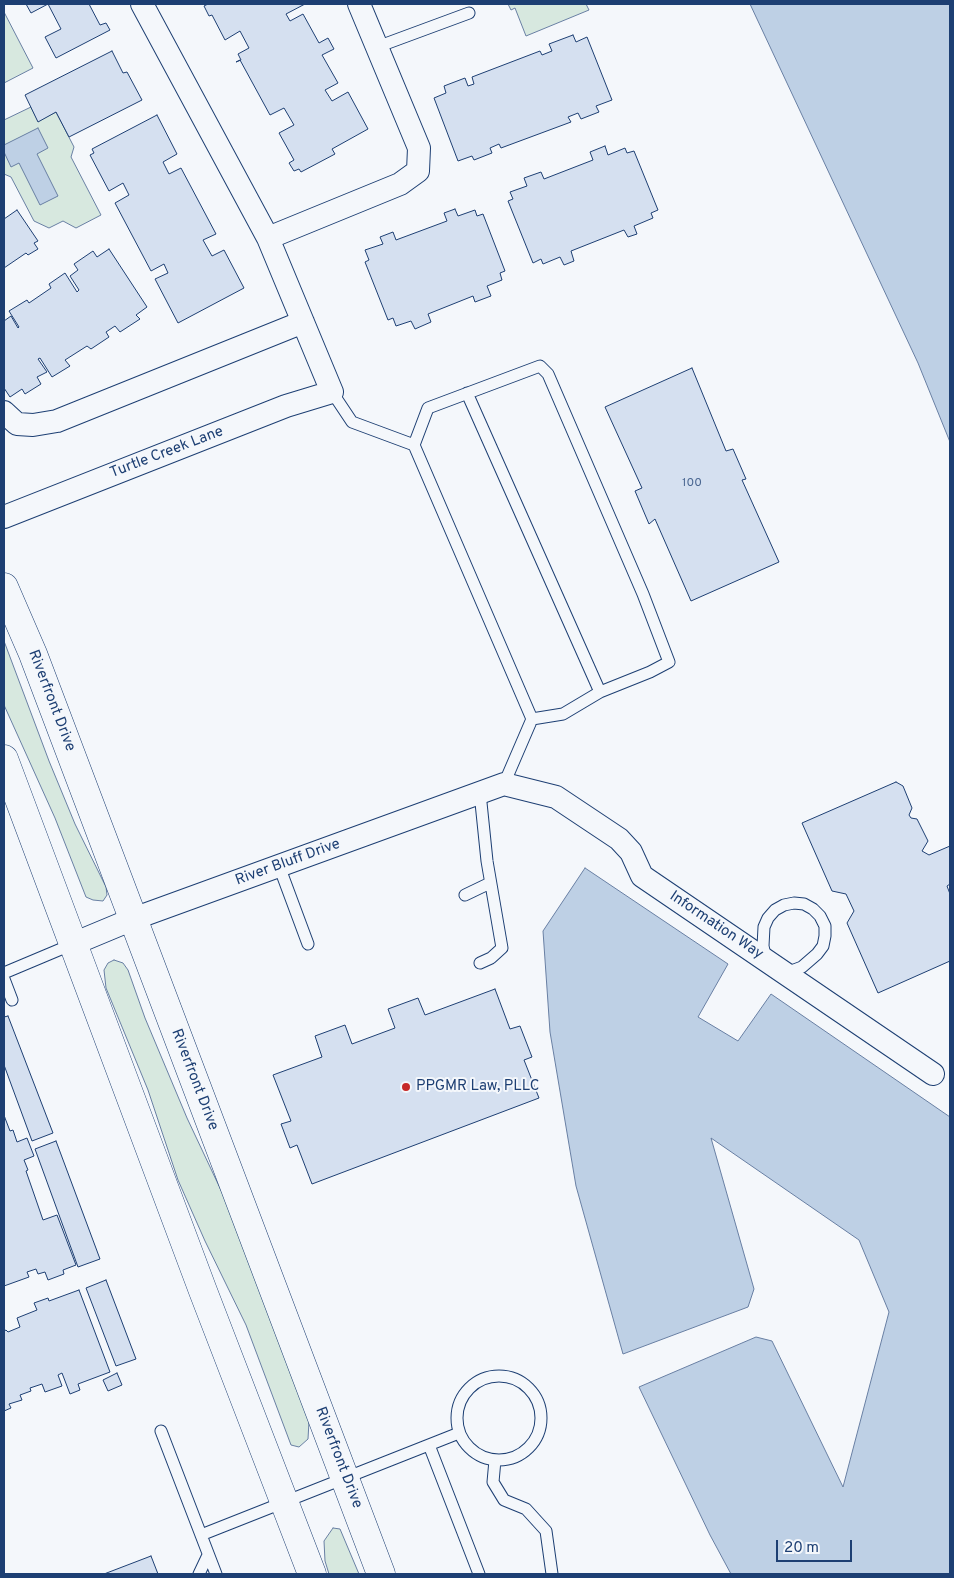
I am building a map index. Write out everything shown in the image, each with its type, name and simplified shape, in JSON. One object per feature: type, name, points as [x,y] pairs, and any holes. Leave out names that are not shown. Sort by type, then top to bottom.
[{"type":"street","points":[[142,4],[268,238],[332,392]]},
{"type":"street","points":[[268,238],[400,184],[418,171],[419,148],[359,4]]},
{"type":"street","points":[[4,412],[17,424],[33,425],[57,421],[303,322]]},
{"type":"street","name":"Turtle Creek Lane","points":[[4,517],[286,406],[332,392]]},
{"type":"street","name":"Riverfront Drive","points":[[4,587],[33,654],[346,1477],[381,1574]]},
{"type":"street","points":[[4,759],[312,1574]]},
{"type":"street","name":"River Bluff Drive","points":[[73,944],[133,919],[504,784]]},
{"type":"street","name":"Information Way","points":[[504,784],[556,797],[619,838],[631,852],[642,876],[933,1074]]},
{"type":"lane","points":[[377,47],[469,13]]},
{"type":"lane","points":[[504,784],[532,719],[414,445],[428,408],[540,366],[548,374],[643,594],[669,662],[650,672],[600,692],[563,714],[532,719]]},
{"type":"lane","points":[[332,392],[352,422],[414,445]]},
{"type":"lane","points":[[467,393],[600,692]]},
{"type":"lane","points":[[480,793],[490,883],[502,948],[491,958],[480,963]]},
{"type":"lane","points":[[279,866],[308,944]]},
{"type":"lane","points":[[465,895],[490,883]]},
{"type":"lane","points":[[766,960],[763,946],[764,927],[768,918],[775,910],[784,905],[794,903],[804,904],[813,909],[820,916],[824,926],[823,946],[802,967],[786,973]]},
{"type":"lane","points":[[4,973],[73,944]]},
{"type":"lane","points":[[4,979],[12,1000]]},
{"type":"lane","points":[[501,1375],[515,1378],[527,1385],[536,1396],[541,1409],[542,1423],[537,1437],[529,1448],[518,1456],[504,1460],[495,1460],[477,1454],[466,1445],[459,1433],[456,1419],[458,1405],[464,1393],[474,1383],[487,1377],[501,1375]]},
{"type":"lane","points":[[162,1431],[216,1574]]},
{"type":"lane","points":[[201,1535],[459,1433]]},
{"type":"lane","points":[[429,1445],[479,1574]]},
{"type":"lane","points":[[495,1460],[493,1482],[504,1500],[526,1509],[546,1531],[552,1574]]},
{"type":"lane","points":[[199,1574],[208,1555]]},
{"type":"shaded area","points":[[508,4],[586,4],[589,10],[526,36],[515,8],[511,10]]},
{"type":"shaded area","points":[[4,12],[33,68],[4,83]]},
{"type":"shaded area","points":[[31,107],[38,121],[56,112],[74,147],[71,157],[101,215],[76,228],[63,221],[49,228],[34,221],[11,177],[4,174],[4,120]]},
{"type":"shaded area","points":[[4,641],[75,824],[106,887],[107,895],[103,901],[86,897],[55,818],[4,705]]},
{"type":"shaded area","points":[[114,960],[123,963],[128,970],[145,1018],[187,1118],[243,1237],[309,1421],[308,1439],[299,1447],[291,1445],[246,1325],[178,1180],[148,1090],[106,988],[104,970],[108,963]]},
{"type":"shaded area","points":[[333,1528],[340,1529],[359,1574],[329,1574],[325,1561],[324,1541]]},
{"type":"water","points":[[750,4],[950,4],[950,442],[918,363]]},
{"type":"water","points":[[38,128],[48,148],[37,154],[58,196],[40,205],[19,163],[11,167],[4,152],[4,145]]},
{"type":"water","points":[[585,868],[728,964],[698,1017],[738,1041],[771,994],[950,1117],[950,1574],[731,1574],[710,1535],[639,1387],[756,1337],[772,1341],[843,1487],[889,1312],[859,1240],[711,1138],[754,1289],[748,1307],[623,1354],[576,1186],[550,1032],[543,931]]},
{"type":"building","points":[[26,4],[48,4],[31,13]]},
{"type":"building","points":[[48,4],[89,4],[100,25],[106,23],[110,30],[56,58],[45,37],[61,29]]},
{"type":"building","points":[[208,4],[305,4],[286,14],[290,21],[303,14],[319,43],[328,38],[334,49],[322,55],[338,83],[325,90],[332,101],[348,92],[368,129],[332,149],[335,154],[301,172],[299,169],[294,171],[289,163],[294,160],[279,133],[294,125],[284,108],[270,115],[240,60],[238,54],[249,48],[240,31],[225,40],[212,15],[209,16],[204,6]]},
{"type":"building","points":[[573,35],[576,42],[587,37],[612,100],[596,106],[599,112],[581,119],[578,113],[568,117],[571,122],[501,148],[499,144],[490,148],[492,153],[474,160],[472,156],[458,161],[434,98],[446,93],[444,86],[465,78],[468,86],[474,84],[472,77],[540,51],[542,55],[552,51],[549,44]]},
{"type":"building","points":[[112,51],[123,73],[127,72],[142,100],[69,137],[56,112],[38,122],[25,95]]},
{"type":"building","points":[[157,115],[177,154],[163,162],[169,174],[181,168],[216,234],[203,240],[212,256],[224,250],[244,288],[178,323],[155,279],[168,273],[164,264],[151,271],[115,203],[129,195],[123,183],[109,191],[90,155],[94,153],[92,149]]},
{"type":"building","points":[[605,146],[608,155],[625,148],[627,153],[634,151],[658,210],[651,213],[653,218],[634,226],[637,234],[628,237],[624,230],[571,251],[574,261],[564,265],[560,257],[543,264],[541,259],[533,263],[508,201],[513,199],[510,192],[527,186],[524,178],[541,172],[544,179],[593,160],[590,152]]},
{"type":"building","points":[[455,209],[458,216],[475,210],[477,216],[483,214],[505,271],[500,273],[502,280],[487,286],[491,296],[475,302],[473,296],[428,314],[431,322],[415,329],[411,321],[396,326],[393,318],[388,320],[365,262],[369,260],[365,250],[383,244],[380,237],[393,232],[396,240],[447,221],[444,213]]},
{"type":"building","points":[[17,210],[38,241],[34,243],[38,249],[28,255],[26,253],[4,268],[4,219]]},
{"type":"building","points":[[109,249],[147,307],[136,315],[140,319],[120,332],[115,326],[106,332],[109,337],[91,349],[87,346],[65,360],[70,366],[52,377],[40,358],[38,359],[47,372],[37,377],[41,384],[25,394],[22,389],[10,397],[4,388],[4,321],[11,316],[19,327],[9,311],[27,300],[29,303],[51,288],[49,284],[65,273],[77,292],[79,290],[70,276],[78,270],[74,264],[93,251],[97,257]]},
{"type":"building","points":[[692,368],[726,451],[733,449],[746,479],[742,480],[779,562],[691,601],[655,519],[649,524],[635,491],[642,488],[605,407]]},
{"type":"building","points":[[896,782],[903,786],[912,808],[909,815],[911,818],[917,819],[928,841],[922,851],[929,855],[950,846],[950,884],[947,886],[950,894],[950,961],[878,993],[847,923],[854,911],[846,894],[832,891],[802,823]]},
{"type":"building","name":"PPGMR Law, PLLC","points":[[495,989],[510,1029],[520,1026],[532,1057],[524,1060],[539,1098],[312,1184],[297,1145],[290,1148],[281,1124],[291,1121],[273,1075],[322,1057],[315,1036],[345,1025],[352,1044],[395,1028],[388,1009],[418,998],[425,1015]]},
{"type":"building","points":[[8,1016],[53,1133],[32,1141],[4,1065],[4,1017]]},
{"type":"building","points":[[4,1119],[10,1131],[13,1130],[17,1142],[27,1138],[34,1156],[24,1160],[28,1170],[26,1171],[43,1220],[57,1215],[76,1265],[63,1270],[64,1274],[48,1280],[45,1272],[38,1274],[36,1269],[27,1272],[29,1277],[4,1286]]},
{"type":"building","points":[[56,1141],[100,1259],[78,1267],[35,1149]]},
{"type":"building","points":[[106,1280],[136,1359],[116,1366],[86,1288]]},
{"type":"building","points":[[79,1290],[110,1372],[78,1384],[80,1390],[70,1394],[62,1373],[58,1375],[62,1386],[45,1392],[42,1384],[30,1388],[31,1391],[20,1395],[22,1400],[9,1404],[11,1408],[4,1411],[4,1331],[8,1332],[20,1327],[17,1318],[37,1310],[34,1303],[48,1298],[49,1301]]},
{"type":"building","points":[[117,1373],[122,1385],[108,1391],[103,1380]]},
{"type":"building","points":[[151,1556],[158,1574],[104,1574]]},
{"type":"place","name":"PPGMR Law, PLLC","points":[[406,1087]]}]
